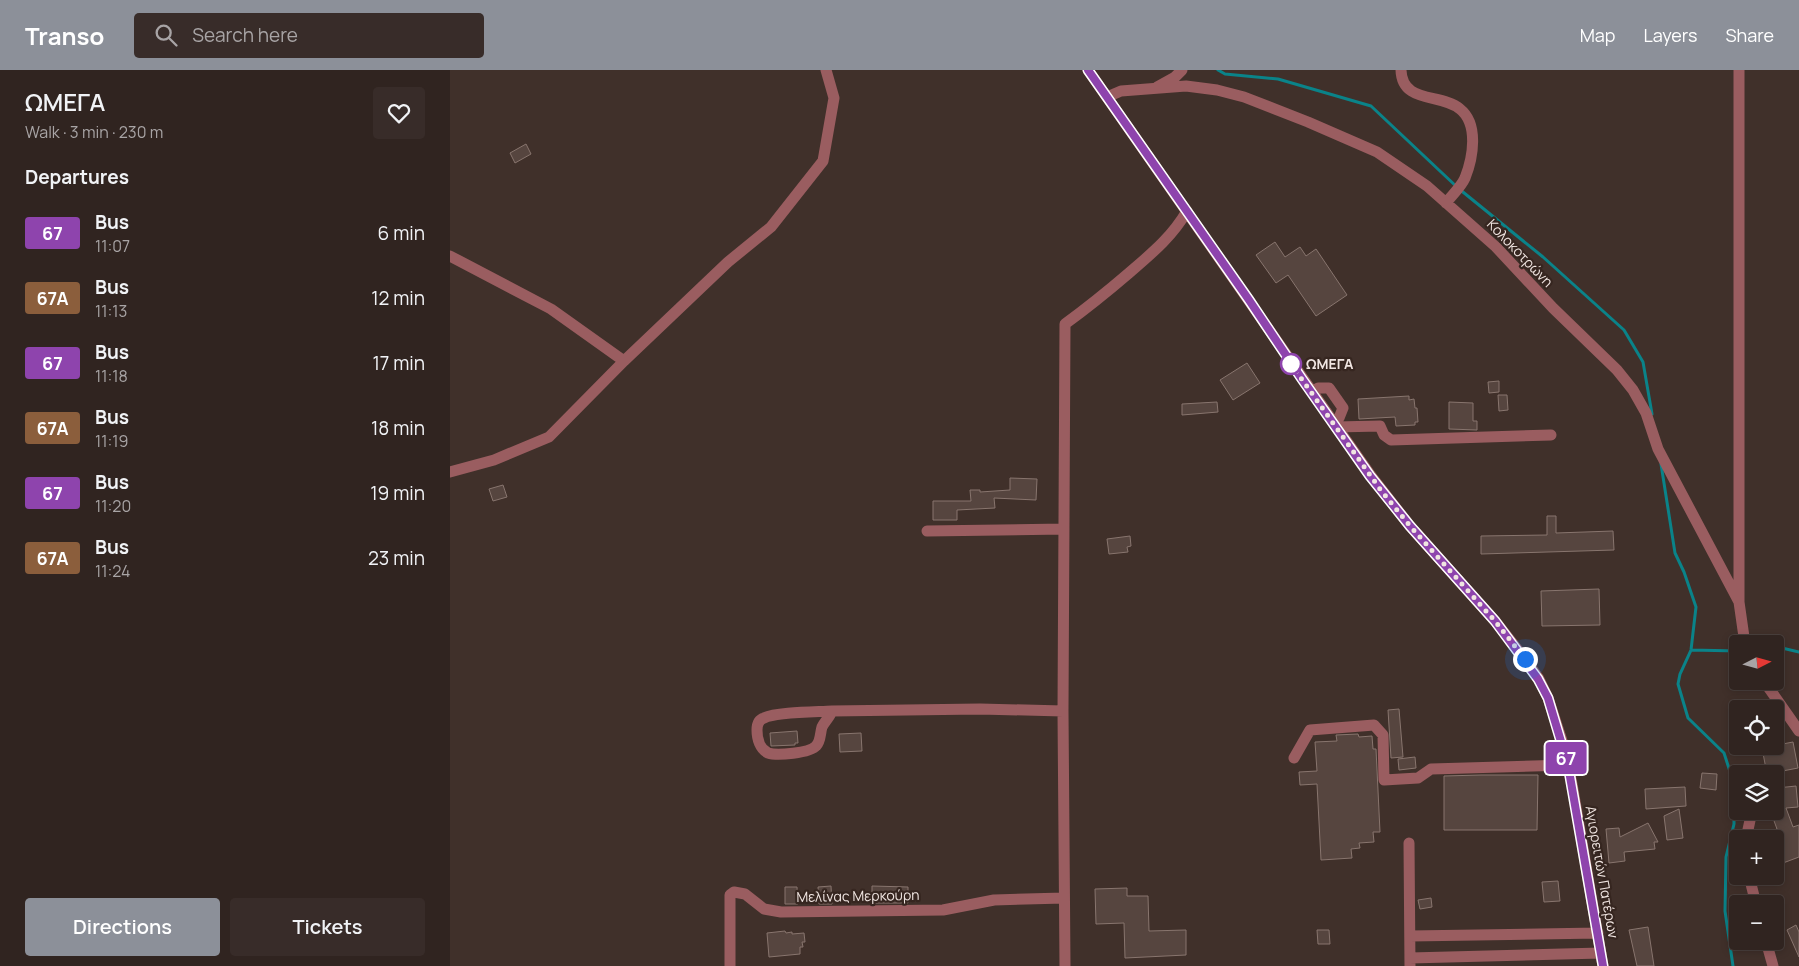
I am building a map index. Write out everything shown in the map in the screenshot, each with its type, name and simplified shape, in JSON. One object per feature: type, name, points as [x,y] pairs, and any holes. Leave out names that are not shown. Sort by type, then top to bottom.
[{"type":"street","points":[[450,472],[494,460],[549,437],[624,361],[728,262],[771,227],[823,161],[834,98],[826,70]]},
{"type":"street","name":"Αγιορειτών Πατέρων","points":[[1088,70],[1338,423],[1370,476],[1405,520],[1495,621],[1525,659],[1548,698],[1572,784],[1603,966]]},
{"type":"street","points":[[1153,89],[1175,77],[1182,70]]},
{"type":"street","points":[[1401,70],[1401,78],[1408,89],[1421,96],[1450,103],[1460,108],[1465,114],[1473,134],[1470,161],[1464,179],[1446,203]]},
{"type":"street","points":[[1739,70],[1739,602]]},
{"type":"street","name":"Κολοκοτρώνη","points":[[1107,97],[1121,91],[1186,86],[1217,90],[1308,122],[1377,152],[1427,186],[1496,247],[1553,308],[1617,370],[1633,390],[1646,413],[1658,449],[1739,602],[1744,635]]},
{"type":"street","points":[[1065,966],[1063,711],[1065,324],[1163,244],[1176,230],[1188,211]]},
{"type":"street","points":[[450,256],[551,309],[624,361]]},
{"type":"street","points":[[1318,388],[1329,388],[1342,408],[1338,423],[1380,426],[1384,435],[1392,440],[1551,435]]},
{"type":"street","points":[[927,531],[1064,528]]},
{"type":"street","points":[[1771,690],[1798,728]]},
{"type":"street","points":[[832,711],[822,728],[817,745],[810,750],[771,753],[765,750],[759,743],[757,727],[759,721],[764,717],[777,715],[832,711],[980,709],[1063,711]]},
{"type":"street","points":[[1294,758],[1310,730],[1374,725],[1383,735],[1384,780],[1418,778],[1431,769],[1568,765]]},
{"type":"street","points":[[1409,843],[1410,962],[1601,954]]},
{"type":"street","name":"Μελίνας Μερκούρη","points":[[730,966],[730,898],[731,893],[734,892],[745,894],[764,909],[781,912],[943,910],[994,900],[1064,898]]},
{"type":"street","points":[[1410,936],[1598,933]]},
{"type":"street","points":[[1769,950],[1773,966]]},
{"type":"building","points":[[526,144],[531,154],[515,163],[510,153]]},
{"type":"building","points":[[1275,242],[1285,257],[1300,247],[1306,256],[1316,249],[1347,295],[1316,316],[1288,275],[1276,283],[1256,255]]},
{"type":"building","points":[[1247,363],[1260,383],[1233,400],[1220,380]]},
{"type":"building","points":[[1499,381],[1499,392],[1489,393],[1488,382]]},
{"type":"building","points":[[1498,395],[1507,395],[1508,410],[1499,411]]},
{"type":"building","points":[[1409,396],[1409,400],[1414,399],[1415,408],[1417,408],[1418,422],[1415,422],[1415,425],[1396,426],[1395,417],[1359,419],[1358,399]]},
{"type":"building","points":[[1217,402],[1218,412],[1182,415],[1182,404]]},
{"type":"building","points":[[1449,402],[1473,403],[1473,421],[1477,421],[1477,430],[1449,429]]},
{"type":"building","points":[[1010,478],[1037,479],[1036,500],[994,498],[995,508],[957,510],[957,520],[933,520],[933,501],[971,501],[970,490],[980,490],[980,492],[1010,490]]},
{"type":"building","points":[[503,485],[507,497],[493,501],[489,489]]},
{"type":"building","points":[[1547,516],[1556,516],[1556,533],[1613,531],[1614,550],[1481,554],[1481,536],[1547,535]]},
{"type":"building","points":[[1130,536],[1131,546],[1127,547],[1128,552],[1109,554],[1107,539]]},
{"type":"building","points":[[1599,589],[1600,625],[1542,626],[1541,591]]},
{"type":"building","points":[[1399,709],[1403,757],[1391,758],[1388,710]]},
{"type":"building","points":[[797,731],[798,743],[795,743],[795,745],[771,746],[770,733]]},
{"type":"building","points":[[861,733],[862,751],[840,752],[839,734]]},
{"type":"building","points":[[1358,734],[1359,737],[1372,736],[1373,749],[1376,749],[1380,832],[1373,832],[1374,842],[1359,843],[1360,848],[1351,849],[1352,858],[1321,860],[1317,784],[1300,785],[1299,772],[1317,771],[1315,742],[1337,741],[1336,735]]},
{"type":"building","points":[[1793,742],[1798,768],[1784,771],[1784,765],[1765,765],[1763,755],[1784,755],[1784,744]]},
{"type":"building","points":[[1415,757],[1416,768],[1399,770],[1398,759]]},
{"type":"building","points":[[1702,773],[1717,774],[1716,790],[1700,788]]},
{"type":"building","points":[[1538,775],[1537,830],[1444,830],[1444,776]]},
{"type":"building","points":[[1796,786],[1798,807],[1786,808],[1793,827],[1799,825],[1799,857],[1784,863],[1784,830],[1774,830],[1777,829],[1774,820],[1784,820],[1784,787]]},
{"type":"building","points":[[1685,787],[1686,806],[1646,809],[1645,789]]},
{"type":"building","points":[[1679,809],[1683,838],[1667,840],[1664,816]]},
{"type":"building","points":[[1648,823],[1658,842],[1654,842],[1655,849],[1624,852],[1625,861],[1609,863],[1606,829],[1619,828],[1620,837]]},
{"type":"building","points":[[1558,881],[1560,901],[1544,902],[1542,882]]},
{"type":"building","points":[[831,886],[832,904],[819,904],[818,887]]},
{"type":"building","points":[[872,886],[908,887],[908,903],[872,903]]},
{"type":"building","points":[[785,887],[797,887],[798,904],[785,904]]},
{"type":"building","points":[[1127,888],[1127,896],[1148,896],[1149,931],[1186,930],[1186,955],[1125,958],[1124,923],[1096,924],[1095,889]]},
{"type":"building","points":[[1431,898],[1432,907],[1420,909],[1418,900]]},
{"type":"building","points":[[1796,925],[1799,932],[1799,957],[1787,930]]},
{"type":"building","points":[[1648,927],[1654,966],[1637,966],[1629,930]]},
{"type":"building","points":[[1317,930],[1329,930],[1330,944],[1318,944]]},
{"type":"building","points":[[785,931],[786,933],[792,932],[792,934],[804,933],[805,942],[802,942],[803,947],[800,947],[800,954],[769,957],[767,933]]},
{"type":"waterway","points":[[1218,70],[1225,74],[1278,79],[1371,106],[1458,188],[1543,257],[1624,330],[1643,362],[1652,414]]},
{"type":"waterway","points":[[1661,464],[1675,553],[1684,572],[1696,607],[1691,650],[1680,674],[1678,684],[1688,718],[1724,753],[1734,784],[1734,824],[1726,857],[1725,911],[1733,966]]},
{"type":"waterway","points":[[1784,648],[1799,652]]},
{"type":"waterway","points":[[1691,650],[1729,651]]},
{"type":"bus line","name":"67","points":[[1088,70],[1188,211],[1370,476],[1410,526],[1495,621],[1538,679],[1548,698],[1565,750],[1603,966]]},
{"type":"place","name":"ΩΜΕΓΑ","points":[[1291,364]]},
{"type":"route","points":[[1291,364],[1380,489],[1410,526],[1495,621],[1525,659]]}]
